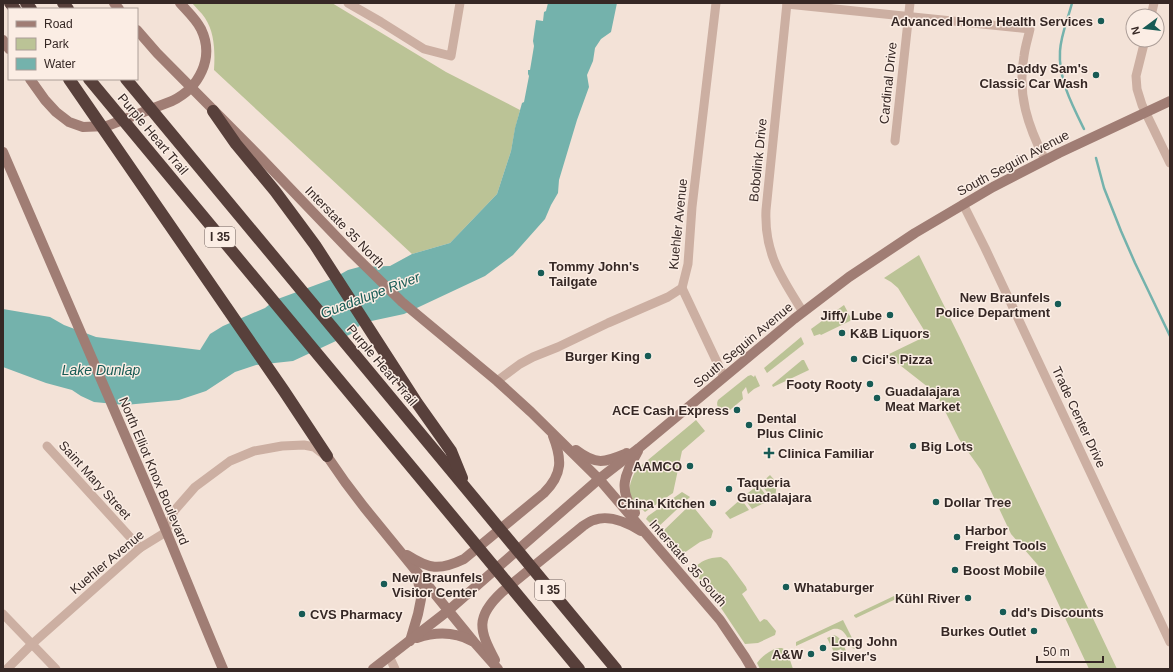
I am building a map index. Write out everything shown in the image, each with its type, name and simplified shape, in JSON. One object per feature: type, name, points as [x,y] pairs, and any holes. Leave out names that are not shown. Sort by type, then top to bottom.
[{"type":"highway","name":"Purple Heart Trail","points":[[90,80],[579,669]]},
{"type":"highway","name":"Purple Heart Trail","points":[[127,80],[616,669]]},
{"type":"highway","points":[[72,83],[327,456]]},
{"type":"highway","points":[[213,111],[236,144],[275,191],[315,245],[398,373],[451,451],[468,491]]},
{"type":"main road","points":[[31,80],[56,112],[70,122],[83,127],[107,126],[182,96],[200,76],[205,64],[207,53],[202,30],[180,3]]},
{"type":"main road","name":"Interstate 35 North","points":[[138,31],[157,53],[352,254],[402,302],[497,381],[531,412],[599,479]]},
{"type":"main road","name":"South Seguin Avenue","points":[[373,669],[449,610],[599,479],[640,448],[803,312],[882,254],[963,204],[1045,160],[1170,101]]},
{"type":"main road","name":"North Elliot Knox Boulevard","points":[[3,152],[126,437],[223,669]]},
{"type":"main road","points":[[551,433],[580,454],[596,461],[612,459],[640,448]]},
{"type":"main road","points":[[399,549],[422,564],[431,567],[443,567],[464,559],[552,484],[560,459],[551,433]]},
{"type":"main road","points":[[640,448],[626,474],[624,489],[628,502],[650,538]]},
{"type":"main road","points":[[327,456],[345,482],[474,642],[499,669]]},
{"type":"main road","name":"Interstate 35 South","points":[[599,479],[720,620],[752,669]]},
{"type":"main road","points":[[499,669],[482,633],[482,624],[484,616],[492,601],[502,592],[582,526],[594,520],[610,518],[634,527],[650,538]]},
{"type":"main road","points":[[410,641],[421,599],[417,571]]},
{"type":"main road","points":[[410,641],[430,635],[447,634],[463,636],[474,642]]},
{"type":"main road","points":[[210,638],[215,669]]},
{"type":"street","points":[[348,3],[381,22],[419,47],[451,56],[460,3]]},
{"type":"street","name":"Kuehler Avenue","points":[[497,381],[520,364],[533,357],[668,297],[682,288],[688,264],[692,208],[716,3]]},
{"type":"street","points":[[787,3],[1030,29],[1023,63],[1023,97],[1025,112],[1045,160]]},
{"type":"street","name":"Bobolink Drive","points":[[787,3],[765,226],[768,244],[776,267],[803,312]]},
{"type":"street","name":"Cardinal Drive","points":[[895,141],[910,3]]},
{"type":"street","points":[[1143,48],[1136,83],[1139,97],[1170,162]]},
{"type":"street","name":"Trade Center Drive","points":[[963,204],[1170,642]]},
{"type":"street","points":[[682,288],[724,377]]},
{"type":"street","points":[[166,532],[174,511],[195,487],[230,461],[254,452],[282,446],[304,445],[314,447],[327,456]]},
{"type":"street","name":"Saint Mary Street","points":[[47,446],[140,548]]},
{"type":"street","name":"Kuehler Avenue","points":[[7,669],[32,644],[140,548],[166,532]]},
{"type":"street","points":[[3,614],[56,669]]},
{"type":"street","points":[[389,656],[395,669]]},
{"type":"green space","points":[[192,3],[332,3],[446,72],[520,110],[511,151],[497,194],[450,243],[412,254],[214,70],[214,50],[211,30],[205,18]]},
{"type":"green space","points":[[919,255],[961,340],[1117,669],[1089,669],[1043,571],[1011,534],[981,470],[959,439],[937,395],[887,355],[927,335],[898,288],[884,278]]},
{"type":"green space","points":[[844,305],[852,320],[821,335],[814,336],[811,329]]},
{"type":"green space","points":[[801,337],[804,344],[767,373],[764,368]]},
{"type":"green space","points":[[802,360],[804,360],[809,370],[773,387],[772,385]]},
{"type":"green space","points":[[751,375],[754,377],[755,375],[760,386],[748,394],[746,387],[742,392],[743,399],[724,415],[718,406],[718,400]]},
{"type":"green space","points":[[696,420],[705,431],[682,451],[673,493],[645,512],[642,509],[639,511],[630,496],[631,482],[636,470]]},
{"type":"green space","points":[[770,475],[777,483],[775,498],[773,499],[760,484]]},
{"type":"green space","points":[[758,485],[770,500],[752,509],[743,497]]},
{"type":"green space","points":[[682,492],[690,497],[656,529],[646,519],[648,516]]},
{"type":"green space","points":[[741,499],[749,510],[730,519],[725,513]]},
{"type":"green space","points":[[691,504],[713,531],[711,538],[700,542],[684,553],[678,555],[660,534]]},
{"type":"green space","points":[[721,557],[727,561],[746,587],[747,590],[742,594],[760,622],[764,619],[767,620],[776,631],[775,635],[758,643],[745,644],[711,593],[692,570],[705,560]]},
{"type":"green space","points":[[894,596],[896,599],[856,618],[854,616],[854,615]]},
{"type":"green space","points":[[843,620],[856,646],[855,649],[852,648],[846,634],[837,629],[833,629],[796,646],[796,642]]},
{"type":"green space","points":[[834,635],[841,640],[848,655],[847,657],[845,657],[841,649],[834,652],[827,638]]},
{"type":"green space","points":[[777,648],[782,648],[787,651],[793,669],[760,669],[757,663],[759,660]]},
{"type":"water","name":"Lake Dunlap","points":[[548,3],[617,3],[611,32],[601,39],[595,48],[593,61],[587,75],[589,87],[577,120],[559,180],[558,193],[545,219],[513,255],[485,276],[404,314],[362,323],[351,334],[293,361],[256,365],[235,372],[206,391],[179,400],[125,405],[94,402],[72,390],[46,383],[3,367],[3,309],[50,317],[64,325],[96,337],[200,350],[210,334],[223,326],[265,308],[275,300],[332,279],[348,270],[359,267],[390,266],[412,254],[450,243],[497,194],[511,151],[515,128],[522,103],[524,102],[529,76],[528,70],[530,70],[534,46],[533,41],[536,20],[543,21],[544,12],[546,11]]},
{"type":"waterway","points":[[1072,3],[1062,39],[1060,61],[1061,71],[1067,91],[1084,129]]},
{"type":"waterway","points":[[1096,158],[1104,188],[1121,231],[1170,336]]},
{"type":"place","name":"Advanced Home Health Services","points":[[1101,21]]},
{"type":"place","name":"Daddy Sam's Classic Car Wash","points":[[1096,75]]},
{"type":"place","name":"Tommy John's Tailgate","points":[[541,273]]},
{"type":"place","name":"New Braunfels Police Department","points":[[1058,304]]},
{"type":"place","name":"Jiffy Lube","points":[[890,315]]},
{"type":"place","name":"K&B Liquors","points":[[842,333]]},
{"type":"place","name":"Burger King","points":[[648,356]]},
{"type":"place","name":"Cici's Pizza","points":[[854,359]]},
{"type":"place","name":"Footy Rooty","points":[[870,384]]},
{"type":"place","name":"Guadalajara Meat Market","points":[[877,398]]},
{"type":"place","name":"ACE Cash Express","points":[[737,410]]},
{"type":"place","name":"Dental Plus Clinic","points":[[749,425]]},
{"type":"place","name":"Big Lots","points":[[913,446]]},
{"type":"place","name":"Clinica Familiar","points":[[769,453]]},
{"type":"place","name":"AAMCO","points":[[690,466]]},
{"type":"place","name":"Taqueria Guadalajara","points":[[729,489]]},
{"type":"place","name":"Dollar Tree","points":[[936,502]]},
{"type":"place","name":"China Kitchen","points":[[713,503]]},
{"type":"place","name":"Harbor Freight Tools","points":[[957,537]]},
{"type":"place","name":"Boost Mobile","points":[[955,570]]},
{"type":"place","name":"New Braunfels Visitor Center","points":[[384,584]]},
{"type":"place","name":"Whataburger","points":[[786,587]]},
{"type":"place","name":"Kühl River","points":[[968,598]]},
{"type":"place","name":"dd's Discounts","points":[[1003,612]]},
{"type":"place","name":"CVS Pharmacy","points":[[302,614]]},
{"type":"place","name":"Burkes Outlet","points":[[1034,631]]},
{"type":"place","name":"Long John Silver's","points":[[823,648]]},
{"type":"place","name":"A&W","points":[[811,654]]},
{"type":"water label","name":"Guadalupe River","points":[[370,295]]}]
